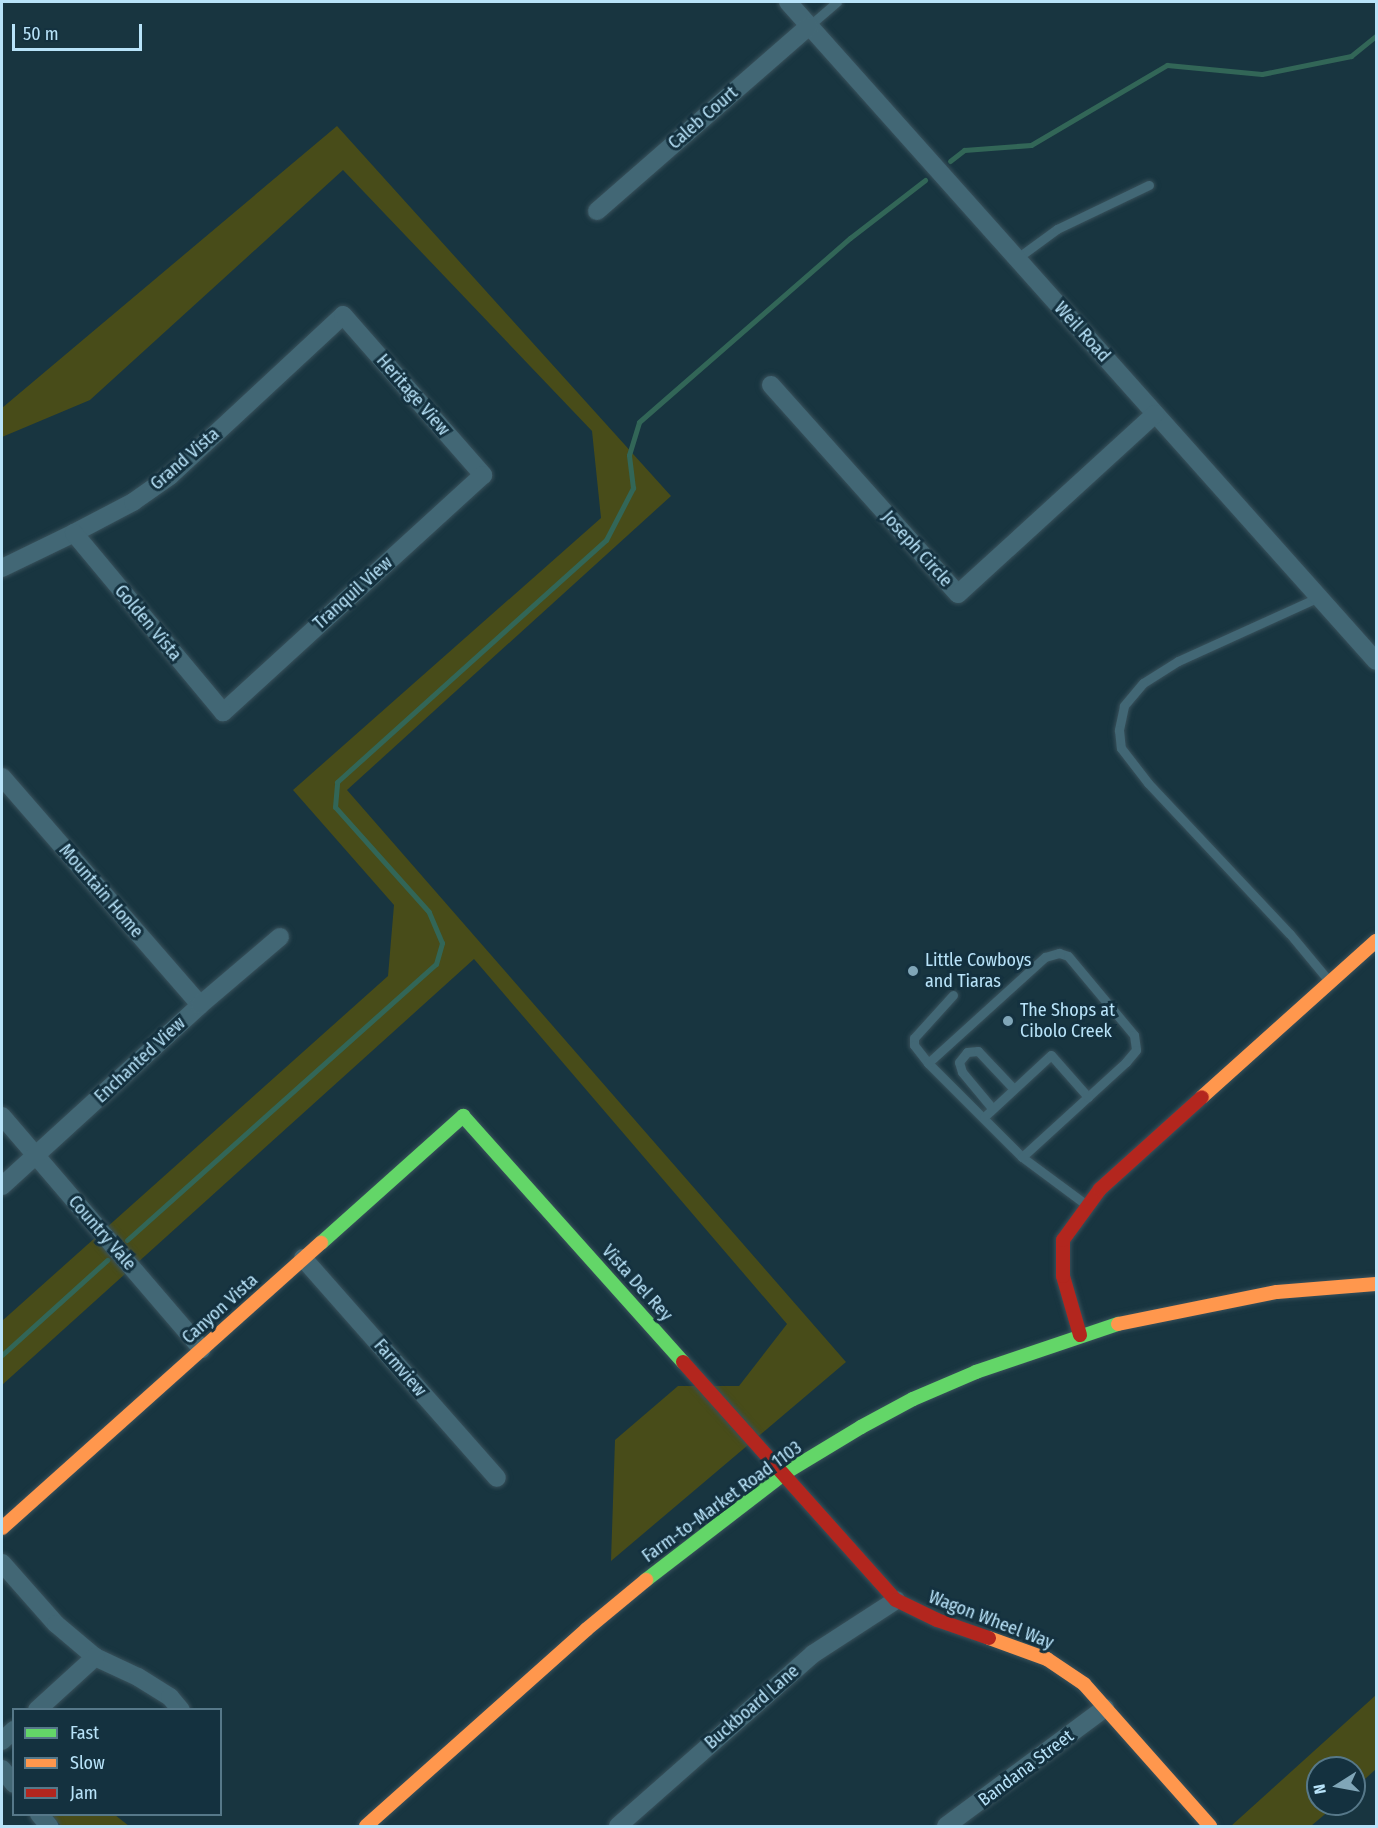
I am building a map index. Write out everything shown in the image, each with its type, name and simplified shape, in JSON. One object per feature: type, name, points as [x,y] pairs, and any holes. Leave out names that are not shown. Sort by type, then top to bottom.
[{"type":"main road","points":[[1080,1335],[1063,1276],[1063,1240],[1086,1205],[1100,1188],[1377,941]]},
{"type":"main road","name":"Canyon Vista","points":[[2,1528],[463,1116]]},
{"type":"main road","name":"Vista Del Rey","points":[[463,1116],[785,1473]]},
{"type":"main road","name":"Farm-to-Market Road 1103","points":[[366,1827],[587,1629],[669,1562],[785,1473],[913,1399],[976,1372],[1080,1335],[1143,1317],[1277,1292],[1377,1284]]},
{"type":"main road","name":"Wagon Wheel Way","points":[[785,1473],[896,1600],[937,1620],[1047,1659],[1084,1684],[1210,1827]]},
{"type":"street","name":"Weil Road","points":[[788,2],[1377,661]]},
{"type":"street","name":"Caleb Court","points":[[597,211],[809,26]]},
{"type":"street","name":"Heritage View","points":[[343,315],[483,475]]},
{"type":"street","name":"Grand Vista","points":[[2,568],[133,502],[170,476],[343,315]]},
{"type":"street","name":"Joseph Circle","points":[[771,385],[958,594],[1155,414]]},
{"type":"street","name":"Tranquil View","points":[[223,712],[483,475]]},
{"type":"street","name":"Golden Vista","points":[[74,533],[223,712]]},
{"type":"street","name":"Mountain Home","points":[[2,777],[200,1005]]},
{"type":"street","name":"Enchanted View","points":[[2,1186],[200,1005],[280,937]]},
{"type":"street","name":"Country Vale","points":[[2,1116],[202,1349]]},
{"type":"street","name":"Farmview","points":[[303,1258],[497,1478]]},
{"type":"street","points":[[2,1563],[56,1624],[95,1657],[138,1677],[170,1697],[179,1708]]},
{"type":"street","name":"Buckboard Lane","points":[[618,1827],[813,1654],[896,1600]]},
{"type":"street","points":[[39,1708],[95,1657]]},
{"type":"street","name":"Bandana Street","points":[[946,1827],[1105,1708]]},
{"type":"street","points":[[2,1769],[12,1782]]},
{"type":"lane","points":[[809,26],[837,2]]},
{"type":"lane","points":[[1016,259],[1057,229],[1149,185]]},
{"type":"lane","points":[[1319,597],[1178,661],[1143,683],[1124,706],[1119,730],[1121,748],[1148,783],[1290,934],[1330,982]]},
{"type":"lane","points":[[928,1063],[1045,957],[1059,953],[1068,956],[1134,1035],[1136,1050],[1022,1157]]},
{"type":"lane","points":[[953,995],[914,1038],[914,1044],[928,1063],[1022,1157],[1086,1205]]},
{"type":"lane","points":[[992,1108],[962,1072],[959,1062],[967,1052],[978,1051],[1013,1088]]},
{"type":"lane","points":[[984,1117],[1051,1054],[1088,1097]]},
{"type":"green space","points":[[337,126],[671,496],[347,790],[846,1362],[611,1561],[615,1440],[678,1386],[739,1386],[787,1324],[474,959],[2,1385],[2,1321],[388,976],[394,905],[293,790],[601,518],[592,431],[343,170],[90,400],[2,437],[2,408]]},
{"type":"green space","points":[[1376,1695],[1376,1769],[1366,1778],[1366,1756],[1308,1756]]},
{"type":"green space","points":[[1306,1758],[1306,1816],[1323,1816],[1311,1826],[1231,1826]]},
{"type":"green space","points":[[52,1816],[116,1816],[129,1826],[61,1826]]},
{"type":"waterway","points":[[950,161],[964,150],[1031,145],[1167,65],[1262,74],[1351,56],[1376,36]]},
{"type":"waterway","points":[[127,1240],[436,964],[442,943],[429,912],[335,807],[337,782],[606,540],[633,488],[629,455],[639,422],[850,238],[925,180]]},
{"type":"waterway","points":[[2,1355],[107,1260]]},
{"type":"traffic: fast","points":[[321,1243],[463,1116],[683,1362]]},
{"type":"traffic: fast","points":[[646,1580],[785,1473],[861,1427],[913,1399],[976,1372],[1118,1324]]},
{"type":"traffic: slow","points":[[1202,1097],[1376,941]]},
{"type":"traffic: slow","points":[[2,1528],[321,1243]]},
{"type":"traffic: slow","points":[[1118,1324],[1277,1292],[1376,1284]]},
{"type":"traffic: slow","points":[[366,1826],[587,1629],[646,1580]]},
{"type":"traffic: slow","points":[[989,1638],[1047,1659],[1084,1684],[1210,1826]]},
{"type":"traffic: jam","points":[[1080,1335],[1063,1276],[1063,1240],[1100,1189],[1202,1097]]},
{"type":"traffic: jam","points":[[683,1362],[896,1600],[937,1620],[989,1638]]},
{"type":"place","name":"Little Cowboys and Tiaras","points":[[913,971]]},
{"type":"place","name":"The Shops at Cibolo Creek","points":[[1008,1021]]}]
